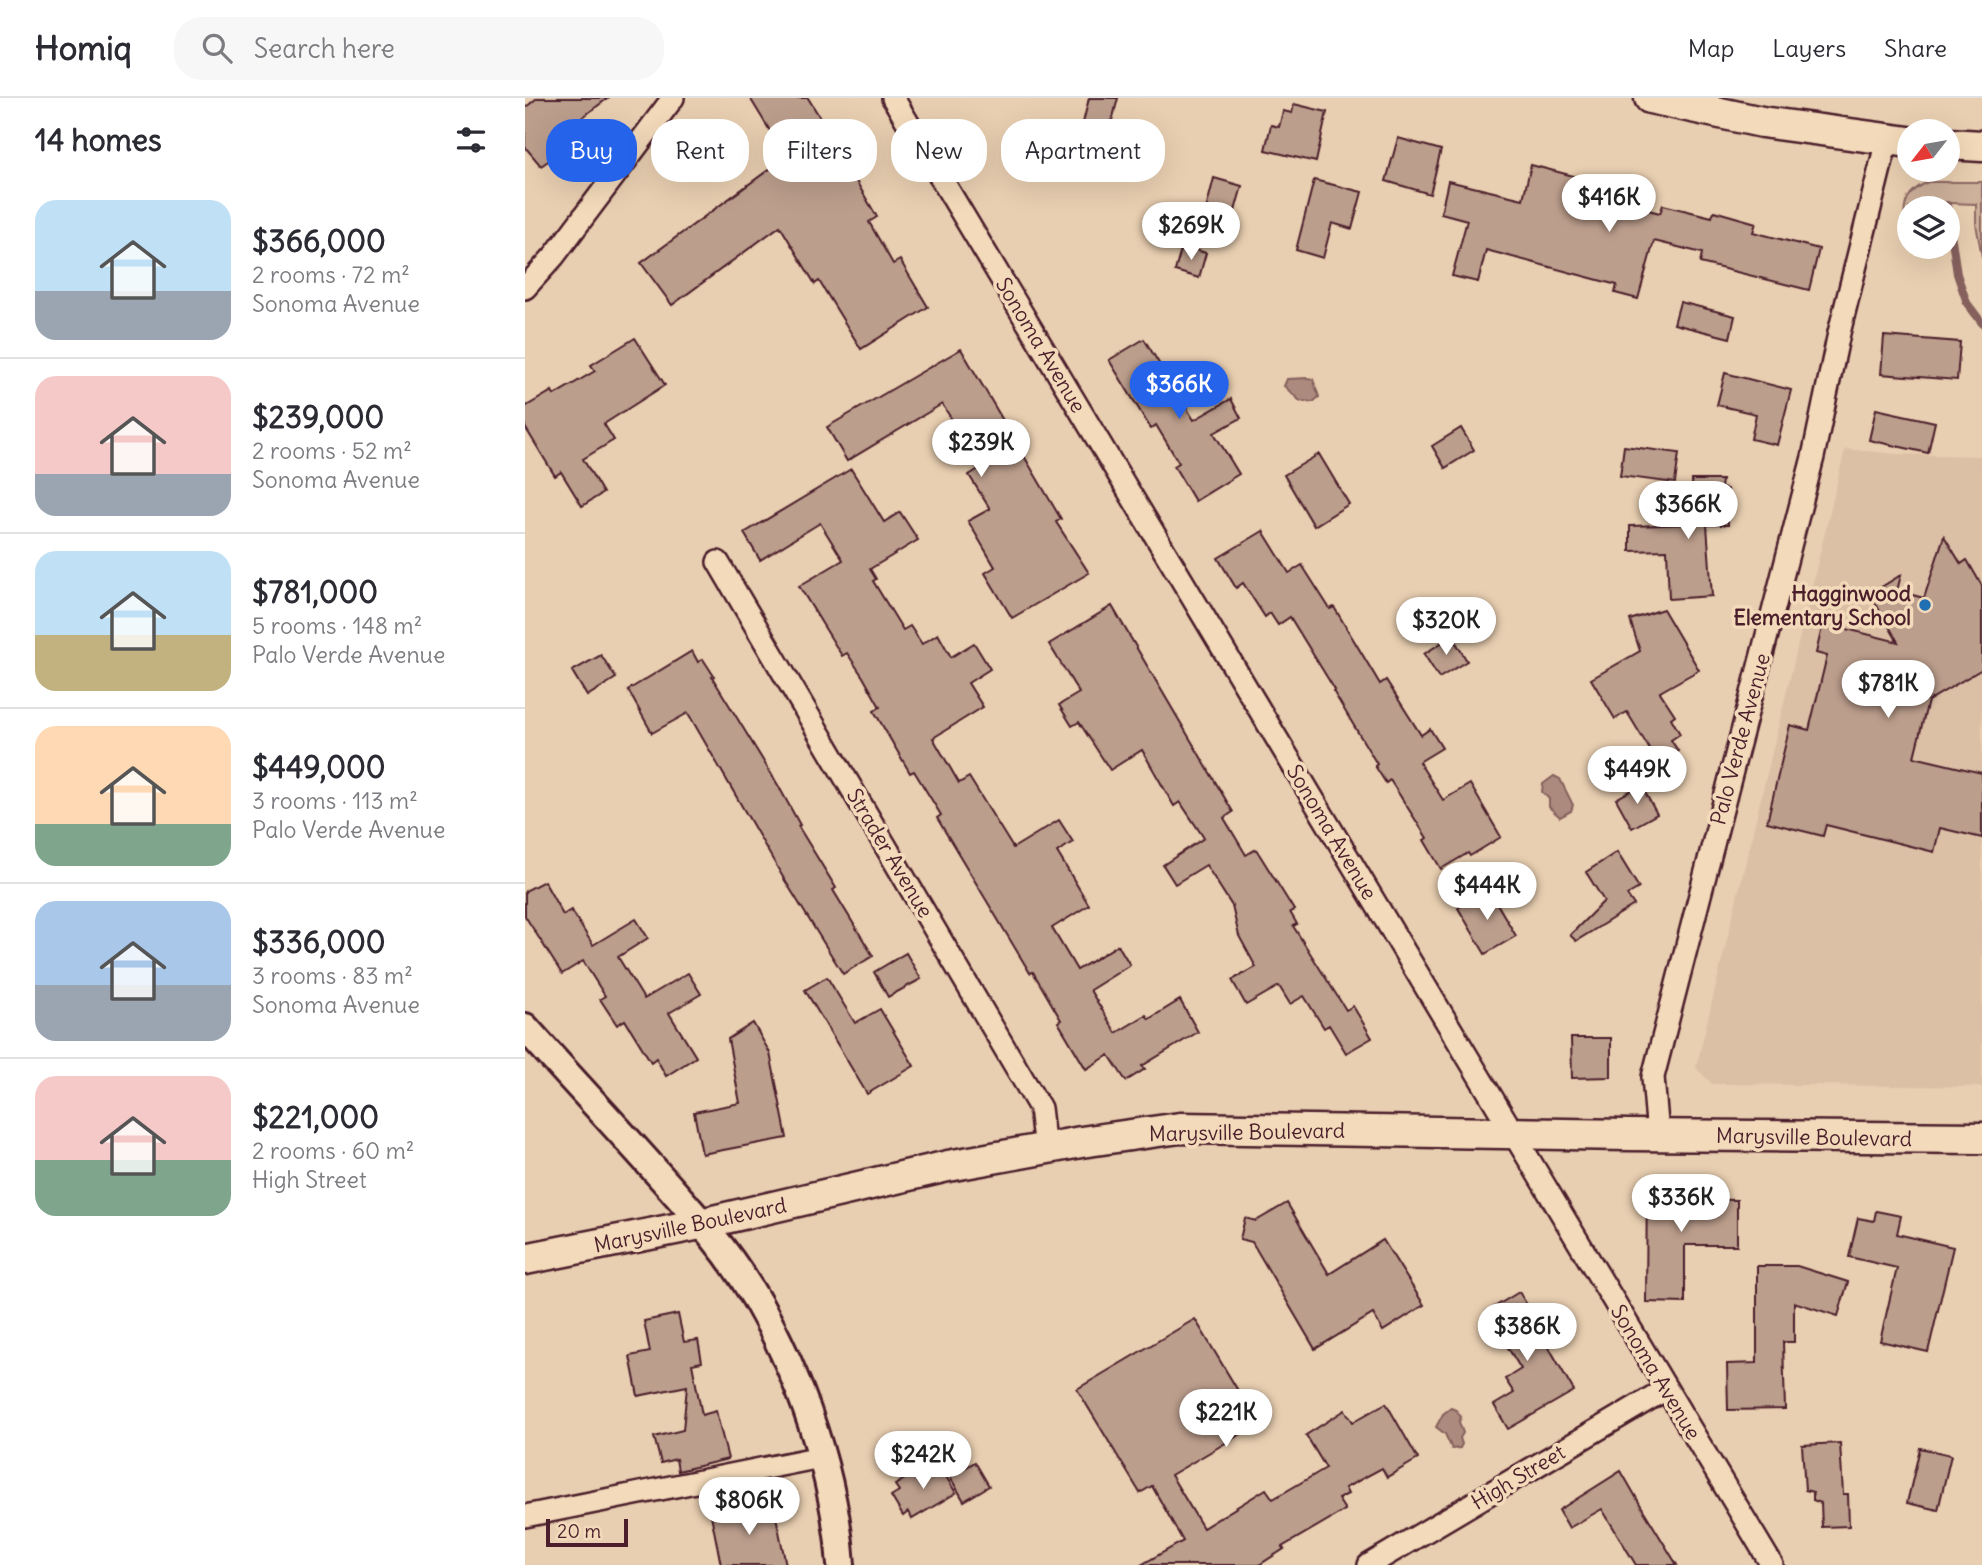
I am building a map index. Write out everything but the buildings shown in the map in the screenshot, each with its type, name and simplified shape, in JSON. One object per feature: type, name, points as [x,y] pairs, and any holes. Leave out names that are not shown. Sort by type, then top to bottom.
[{"type":"main road","points":[[1650,98],[1698,104],[1762,122],[1897,141]]},
{"type":"main road","points":[[1960,145],[1982,146]]},
{"type":"main road","name":"Marysville Boulevard","points":[[525,1259],[700,1224],[948,1166],[1180,1128],[1982,1138]]},
{"type":"street","points":[[525,288],[554,256],[673,98]]},
{"type":"street","name":"Sonoma Avenue","points":[[893,98],[1772,1565]]},
{"type":"street","name":"Palo Verde Avenue","points":[[1658,1135],[1653,1077],[1813,457],[1839,333],[1897,144]]},
{"type":"street","name":"Strader Avenue","points":[[718,562],[1040,1108],[1045,1149]]},
{"type":"street","points":[[525,1027],[713,1238],[751,1293],[783,1352],[808,1413],[829,1488],[841,1565]]},
{"type":"street","name":"High Street","points":[[1370,1565],[1666,1389]]},
{"type":"street","points":[[525,1516],[821,1457]]},
{"type":"shaded area","points":[[1928,182],[1982,182],[1982,257],[1976,224],[1976,204],[1960,203],[1960,196],[1909,196]]},
{"type":"shaded area","points":[[1287,379],[1313,379],[1319,397],[1313,402],[1300,401],[1284,386]]},
{"type":"shaded area","points":[[1845,449],[1897,454],[1982,456],[1982,1087],[1712,1084],[1696,1068]]},
{"type":"shaded area","points":[[1554,776],[1560,779],[1573,805],[1571,811],[1560,817],[1549,807],[1549,799],[1542,792],[1543,784]]},
{"type":"shaded area","points":[[1451,1408],[1461,1417],[1459,1422],[1463,1433],[1460,1448],[1452,1449],[1445,1434],[1436,1427],[1443,1414]]},
{"type":"waterway","points":[[1955,259],[1967,303],[1982,323]]},
{"type":"place","name":"Hagginwood Elementary School","points":[[1925,605]]}]
